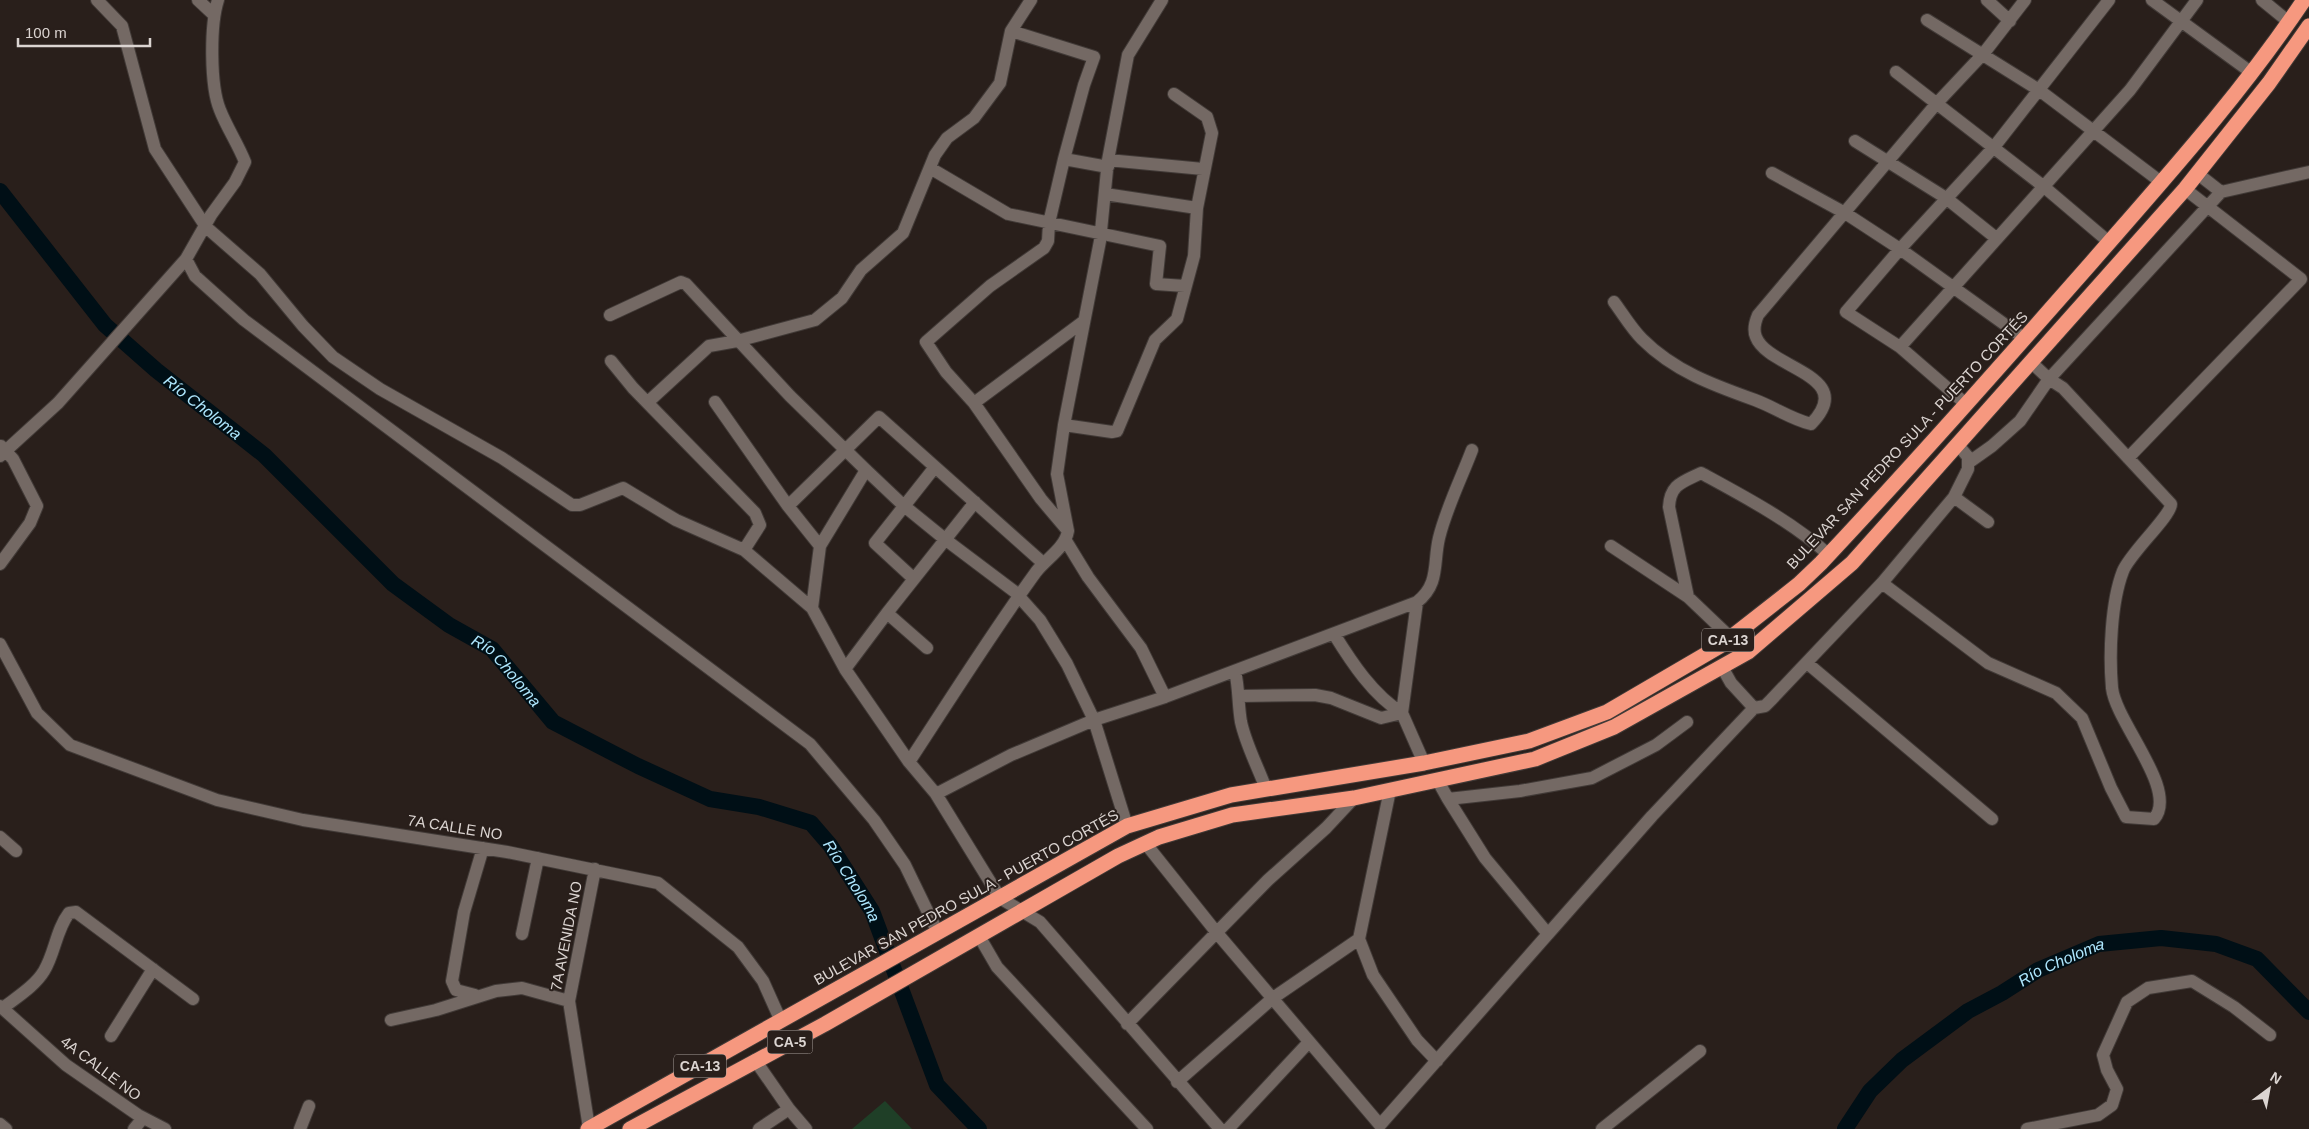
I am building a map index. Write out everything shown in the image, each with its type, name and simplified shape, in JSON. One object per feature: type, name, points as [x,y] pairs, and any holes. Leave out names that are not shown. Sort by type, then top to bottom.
[{"type":"highway","name":"BULEVAR SAN PEDRO SULA - PUERTO CORTÉS","points":[[588,1129],[780,1019],[812,1003],[1127,826],[1231,795],[1424,763],[1529,741],[1607,712],[1731,638],[1799,584],[1967,405],[2207,131],[2252,73],[2304,0]]},
{"type":"highway","name":"CA-13","points":[[824,1024],[1118,856],[1159,837],[1232,815],[1354,798],[1438,781],[1544,755],[1614,727],[1722,667],[1765,639],[1852,563],[1958,445],[2198,174],[2269,83],[2309,26]]},
{"type":"highway","name":"CA-5","points":[[756,1060],[824,1024]]},
{"type":"highway","name":"CA-13","points":[[630,1129],[756,1060]]},
{"type":"street","points":[[97,0],[122,26],[155,149],[206,226],[260,274],[303,326],[333,357],[380,390],[502,458],[572,505],[580,505],[623,488],[676,520],[744,550],[812,608],[846,669],[909,762],[936,794],[1000,898],[1040,922],[1177,1082],[1220,1129]]},
{"type":"street","points":[[198,0],[213,14]]},
{"type":"street","points":[[0,564],[30,523],[37,506],[13,459],[2,450],[58,404],[186,259],[211,215],[235,182],[245,162],[219,110],[213,66],[213,14],[218,0]]},
{"type":"street","points":[[648,402],[709,346],[737,341],[815,320],[842,298],[861,270],[903,233],[935,155],[947,138],[974,118],[1000,83],[1011,31],[1032,0]]},
{"type":"street","points":[[1067,536],[1057,474],[1064,425],[1101,234],[1108,163],[1128,55],[1162,0]]},
{"type":"street","points":[[1987,0],[2010,21]]},
{"type":"street","points":[[1614,302],[1640,337],[1659,354],[1707,383],[1754,400],[1799,421],[1811,424],[1821,414],[1824,401],[1822,386],[1764,349],[1756,337],[1754,324],[1758,314],[1937,103],[1984,54],[2025,0]]},
{"type":"street","points":[[1967,405],[1900,347],[1846,312],[1900,249],[1994,147],[2109,0]]},
{"type":"street","points":[[2152,0],[2252,73]]},
{"type":"street","points":[[1900,347],[2145,71],[2196,0]]},
{"type":"street","points":[[2262,0],[2289,22]]},
{"type":"street","points":[[1927,20],[2039,90],[2161,182]]},
{"type":"street","points":[[1011,31],[1094,57],[1084,85],[1064,159],[1049,223],[1048,241],[1044,248],[990,286],[926,342],[946,372],[974,403],[1067,536],[1088,577],[1141,648],[1165,698]]},
{"type":"street","points":[[1896,72],[2043,186],[2109,242]]},
{"type":"street","points":[[1064,425],[1112,432],[1117,431],[1155,340],[1177,319],[1194,256],[1197,208],[1203,169],[1212,133],[1207,117],[1174,94]]},
{"type":"street","points":[[1855,141],[1946,198],[1996,238]]},
{"type":"street","points":[[1064,159],[1203,169]]},
{"type":"street","points":[[930,168],[1008,214],[1160,246],[1156,284],[1185,286]]},
{"type":"street","points":[[1968,463],[1992,446],[2020,421],[2049,379],[2221,192],[2309,172]]},
{"type":"street","points":[[1772,173],[1845,213],[1900,249],[2025,338]]},
{"type":"street","points":[[2198,174],[2221,192]]},
{"type":"street","points":[[2128,458],[2301,279],[2207,208],[2185,189]]},
{"type":"street","points":[[1105,194],[1197,208]]},
{"type":"street","points":[[186,259],[194,276],[244,320],[810,744],[879,827],[904,865],[933,935]]},
{"type":"street","points":[[610,315],[681,282],[846,451],[903,505],[976,565],[998,578],[1019,596],[1040,620],[1067,664],[1094,720],[1127,826]]},
{"type":"street","points":[[974,403],[1084,321]]},
{"type":"street","points":[[611,361],[755,513],[760,525],[744,550]]},
{"type":"street","points":[[1882,583],[1988,663],[2056,693],[2082,718],[2110,788],[2126,816],[2154,819],[2159,814],[2162,800],[2154,775],[2129,731],[2112,689],[2114,611],[2123,570],[2144,540],[2169,513],[2171,506],[2169,499],[2128,458],[2064,388],[2049,379],[2031,362]]},
{"type":"street","points":[[715,402],[788,506],[820,546]]},
{"type":"street","points":[[788,506],[880,417],[1043,563]]},
{"type":"street","points":[[1146,844],[1217,933],[1273,998],[1378,1127],[1652,816],[1754,708],[1765,706],[1882,583],[1954,496],[1968,469],[1968,457],[1958,445]]},
{"type":"street","points":[[936,794],[1011,755],[1094,720],[1165,698],[1417,602],[1426,594],[1436,571],[1438,540],[1472,450]]},
{"type":"street","points":[[914,579],[875,543],[903,505],[935,467]]},
{"type":"street","points":[[812,608],[820,546],[866,470]]},
{"type":"street","points":[[1688,598],[1669,507],[1670,495],[1675,487],[1701,473],[1741,494],[1802,533],[1828,555]]},
{"type":"street","points":[[1954,496],[1988,522]]},
{"type":"street","points":[[846,669],[887,612],[976,502]]},
{"type":"street","points":[[909,762],[1019,596],[1043,563],[1067,536]]},
{"type":"street","points":[[1612,546],[1688,598],[1731,638]]},
{"type":"street","points":[[1402,713],[1417,602]]},
{"type":"street","points":[[887,612],[927,648]]},
{"type":"street","points":[[1334,634],[1352,664],[1383,698],[1402,713],[1424,763]]},
{"type":"street","name":"7A CALLE NO","points":[[0,644],[37,713],[70,745],[217,800],[303,820],[483,848],[658,883],[738,947],[763,981],[780,1019]]},
{"type":"street","points":[[1807,663],[1992,818]]},
{"type":"street","points":[[1722,667],[1731,683],[1754,708]]},
{"type":"street","points":[[1235,671],[1240,696],[1241,722],[1266,789]]},
{"type":"street","points":[[1240,696],[1316,695],[1331,698],[1381,718],[1402,713]]},
{"type":"street","points":[[1448,799],[1520,791],[1592,778],[1656,745],[1687,722]]},
{"type":"street","points":[[1438,781],[1485,858],[1548,934]]},
{"type":"street","points":[[1390,790],[1359,939],[1373,975],[1417,1040],[1438,1061]]},
{"type":"street","points":[[1127,1024],[1268,880],[1326,828],[1354,798]]},
{"type":"street","points":[[0,837],[16,851]]},
{"type":"street","points":[[478,995],[465,994],[456,990],[452,981],[464,912],[483,848]]},
{"type":"street","points":[[522,934],[538,858]]},
{"type":"street","name":"7A AVENIDA NO","points":[[588,1129],[569,1001],[595,869]]},
{"type":"street","points":[[1,1007],[36,981],[45,970],[63,920],[69,913],[76,912],[193,1000]]},
{"type":"street","points":[[978,936],[997,967],[1147,1129]]},
{"type":"street","points":[[1177,1082],[1273,998],[1359,939]]},
{"type":"street","points":[[112,1036],[153,969]]},
{"type":"street","points":[[2027,1129],[2098,1115],[2112,1105],[2117,1089],[2107,1070],[2103,1055],[2126,1002],[2148,988],[2192,981],[2221,998],[2270,1035]]},
{"type":"street","points":[[391,1020],[436,1010],[478,995],[522,988],[569,1001]]},
{"type":"street","name":"4A CALLE NO","points":[[1,1007],[66,1065],[143,1118],[164,1129]]},
{"type":"street","points":[[1228,1129],[1309,1042]]},
{"type":"street","points":[[1602,1129],[1700,1051]]},
{"type":"street","points":[[756,1060],[789,1109],[806,1129]]},
{"type":"street","points":[[300,1129],[309,1106]]},
{"type":"street","points":[[759,1129],[789,1109]]},
{"type":"street","points":[[134,1129],[143,1118]]},
{"type":"street","points":[[0,1124],[6,1129]]},
{"type":"green space","points":[[885,1101],[912,1129],[852,1129]]},
{"type":"waterway","name":"Río Choloma","points":[[0,191],[105,325],[156,370],[264,455],[393,584],[449,625],[492,649],[553,722],[638,766],[710,799],[759,807],[811,823],[830,845],[872,911],[937,1085],[979,1129]]},
{"type":"waterway","name":"Río Choloma","points":[[1845,1129],[1870,1091],[1902,1060],[1968,1011],[2002,993],[2038,970],[2099,944],[2161,938],[2216,944],[2257,959],[2309,1012]]}]
